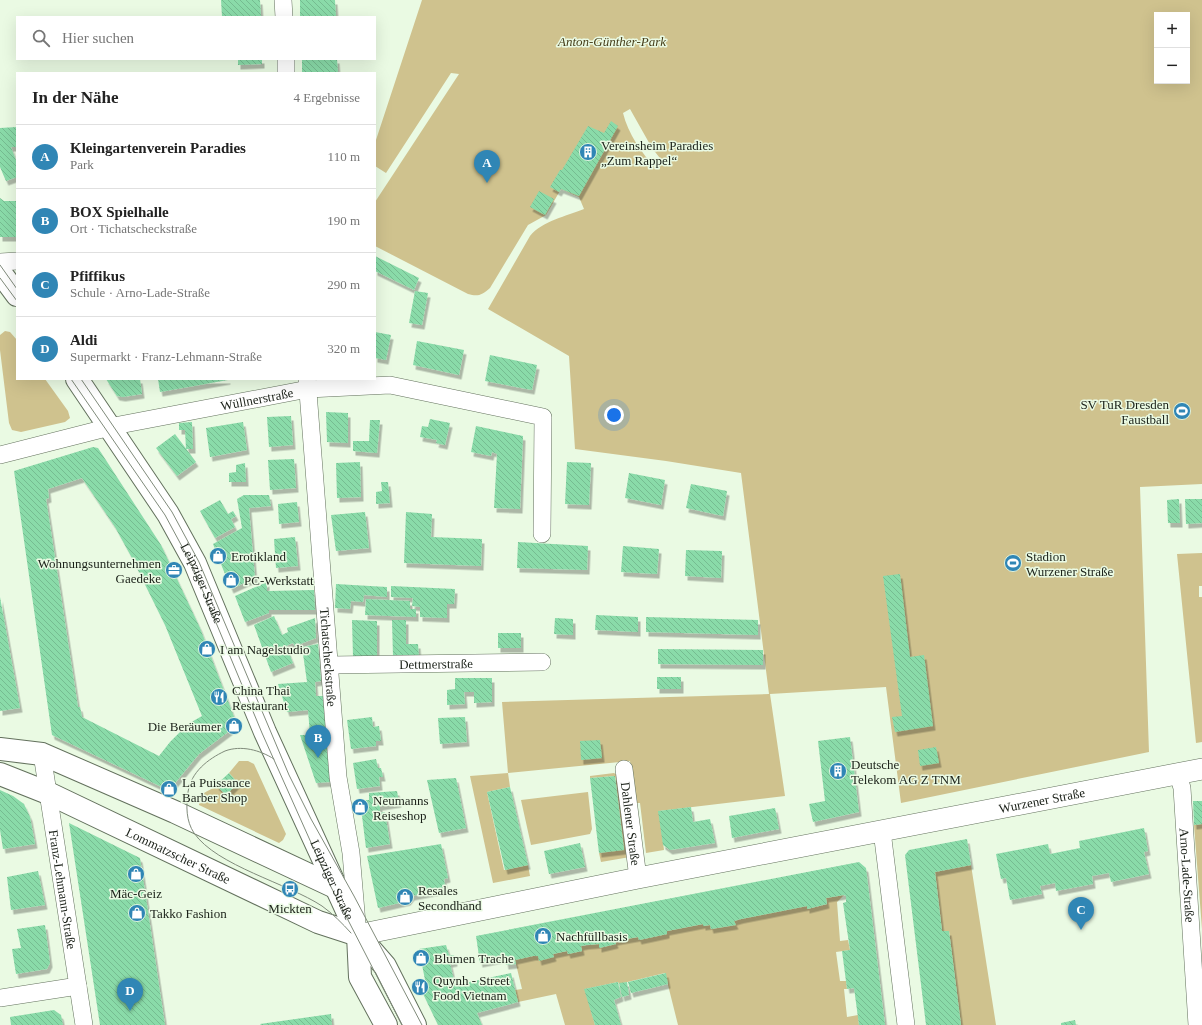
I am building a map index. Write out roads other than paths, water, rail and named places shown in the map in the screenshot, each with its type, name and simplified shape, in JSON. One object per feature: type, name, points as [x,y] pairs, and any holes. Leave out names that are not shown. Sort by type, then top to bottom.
[{"type":"main road","points":[[0,272],[16,294]]},
{"type":"main road","name":"Leipziger Straße","points":[[78,380],[168,514],[195,563],[266,732],[358,935],[385,966],[416,1025]]},
{"type":"main road","points":[[0,749],[42,754],[175,812],[337,888]]},
{"type":"main road","name":"Lommatzscher Straße","points":[[0,774],[48,793],[308,917],[358,935]]},
{"type":"main road","name":"Leipziger Straße","points":[[358,935],[360,977],[386,1025]]},
{"type":"street","points":[[283,0],[284,16]]},
{"type":"street","points":[[286,60],[286,72]]},
{"type":"street","points":[[0,262],[16,261]]},
{"type":"street","name":"Wüllnerstraße","points":[[0,455],[110,427],[307,384],[390,385],[543,417],[542,534]]},
{"type":"street","name":"Tichatscheckstraße","points":[[307,384],[338,777],[352,853],[358,935]]},
{"type":"street","name":"Dettmerstraße","points":[[330,665],[542,662]]},
{"type":"street","name":"Franz-Lehmann-Straße","points":[[42,754],[84,1025]]},
{"type":"street","name":"Dahlener Straße","points":[[624,769],[638,878]]},
{"type":"street","name":"Wurzener Straße","points":[[358,935],[638,878],[883,841],[1202,769]]},
{"type":"street","name":"Arno-Lade-Straße","points":[[1178,774],[1182,788],[1197,1025]]},
{"type":"street","points":[[883,841],[906,1025]]},
{"type":"street","points":[[0,998],[78,986]]},
{"type":"tram line","points":[[0,265],[16,288]]},
{"type":"tram line","points":[[0,278],[16,300]]},
{"type":"tram line","points":[[72,380],[165,515],[192,565],[262,733],[330,885],[402,1025]]},
{"type":"tram line","points":[[82,380],[172,512],[199,562],[289,775],[311,819],[354,896],[422,1025]]},
{"type":"tram line","points":[[274,759],[257,751],[237,748],[225,751],[212,758],[201,767],[190,785],[187,803],[189,824],[194,833],[205,845],[219,855],[235,865],[322,906],[351,933]]},
{"type":"place","name":"Vereinsheim Paradies „Zum Rappel“","points":[[588,152]]},
{"type":"place","name":"Kleingartenverein Paradies","points":[[487,183]]},
{"type":"place","name":"SV TuR Dresden Faustball","points":[[1182,411]]},
{"type":"place","name":"Erotikland","points":[[218,556]]},
{"type":"place","name":"Stadion Wurzener Straße","points":[[1013,563]]},
{"type":"place","name":"Wohnungsunternehmen Gaedeke","points":[[174,570]]},
{"type":"place","name":"PC-Werkstatt","points":[[231,580]]},
{"type":"place","name":"I am Nagelstudio","points":[[207,649]]},
{"type":"place","name":"China Thai Restaurant","points":[[219,697]]},
{"type":"place","name":"Die Beräumer","points":[[234,726]]},
{"type":"place","name":"BOX Spielhalle","points":[[318,758]]},
{"type":"place","name":"Deutsche Telekom AG Z TNM","points":[[838,771]]},
{"type":"place","name":"La Puissance Barber Shop","points":[[169,789]]},
{"type":"place","name":"Neumanns Reiseshop","points":[[360,807]]},
{"type":"place","name":"Mäc-Geiz","points":[[136,874]]},
{"type":"place","name":"Mickten","points":[[290,889]]},
{"type":"place","name":"Resales Secondhand","points":[[405,897]]},
{"type":"place","name":"Takko Fashion","points":[[137,913]]},
{"type":"place","name":"Pfiffikus","points":[[1081,930]]},
{"type":"place","name":"Nachfüllbasis","points":[[543,936]]},
{"type":"place","name":"Blumen Trache","points":[[421,958]]},
{"type":"place","name":"Quynh - Street Food Vietnam","points":[[420,987]]},
{"type":"place","name":"Aldi","points":[[130,1011]]},
{"type":"park label","name":"Anton-Günther-Park","points":[[612,41]]}]
